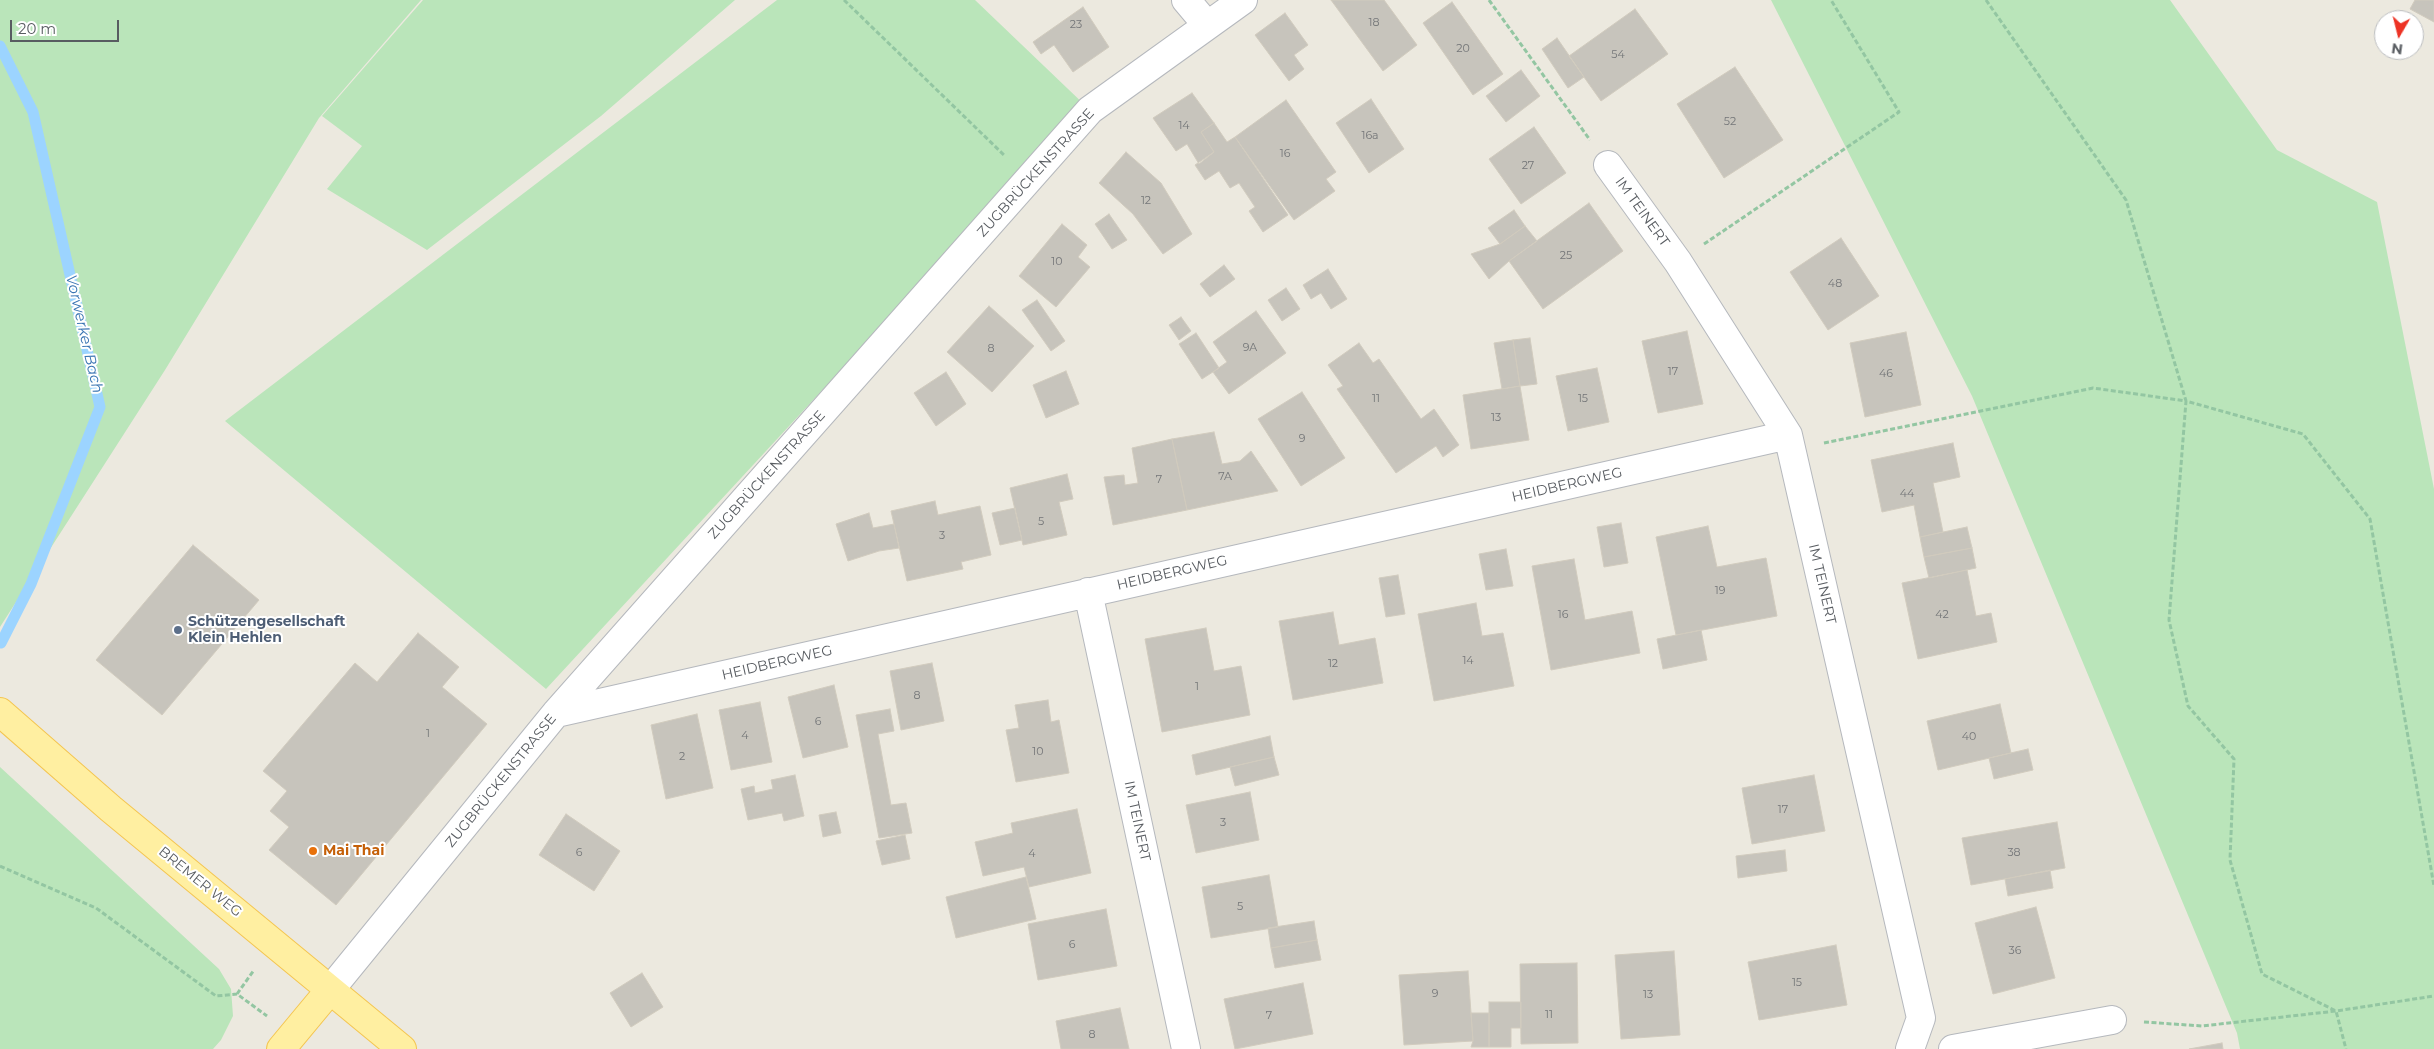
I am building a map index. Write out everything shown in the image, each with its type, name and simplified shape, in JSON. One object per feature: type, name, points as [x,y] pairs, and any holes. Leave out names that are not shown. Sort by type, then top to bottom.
[{"type":"main road","name":"BREMER WEG","points":[[0,712],[111,809],[402,1049]]},
{"type":"main road","points":[[281,1049],[330,990]]},
{"type":"street","points":[[1186,0],[1208,25]]},
{"type":"street","name":"ZUGBRÜCKENSTRASSE","points":[[330,990],[556,713],[1090,110],[1243,0]]},
{"type":"street","name":"IM TEINERT","points":[[1608,165],[1678,262],[1790,443],[1921,1018],[1910,1049]]},
{"type":"street","name":"HEIDBERGWEG","points":[[556,713],[1088,592],[1790,443]]},
{"type":"street","name":"IM TEINERT","points":[[1088,592],[1186,1049]]},
{"type":"street","points":[[1953,1049],[2112,1020]]},
{"type":"path","points":[[844,0],[1029,179]]},
{"type":"path","points":[[1489,0],[1608,165]]},
{"type":"path","points":[[1678,262],[1899,112],[1831,0]]},
{"type":"path","points":[[1986,0],[2126,200],[2186,402],[2168,620],[2188,706],[2234,759],[2230,860],[2262,974],[2336,1012],[2346,1049]]},
{"type":"path","points":[[1790,443],[2093,388],[2186,402],[2303,434],[2370,519],[2434,886]]},
{"type":"path","points":[[0,866],[96,908],[216,996],[237,994]]},
{"type":"path","points":[[2112,1020],[2202,1026],[2336,1012],[2434,996]]},
{"type":"green space","points":[[0,0],[421,0],[319,118],[165,370],[0,627]]},
{"type":"green space","points":[[423,0],[735,0],[601,116],[427,250],[327,189],[362,146],[322,116]]},
{"type":"green space","points":[[777,0],[975,0],[1090,110],[1023,173],[546,689],[225,421]]},
{"type":"green space","points":[[1771,0],[2170,0],[2277,150],[2377,202],[2434,489],[2434,1049],[2240,1049],[2237,1033],[1972,396]]},
{"type":"green space","points":[[0,767],[219,969],[231,989],[233,1016],[221,1040],[213,1049],[0,1049]]},
{"type":"building","points":[[1331,0],[1384,0],[1417,45],[1383,71]]},
{"type":"building","points":[[2415,0],[2434,0],[2434,22],[2424,17],[2424,10],[2410,9]]},
{"type":"building","points":[[1452,2],[1503,74],[1473,95],[1423,23]]},
{"type":"building","points":[[1083,7],[1109,47],[1073,72],[1054,45],[1041,54],[1033,42]]},
{"type":"building","points":[[1635,9],[1668,54],[1601,101],[1569,56]]},
{"type":"building","points":[[1285,13],[1308,45],[1294,55],[1304,69],[1289,81],[1255,35]]},
{"type":"building","points":[[1557,38],[1584,77],[1568,88],[1542,49]]},
{"type":"building","points":[[1735,67],[1783,140],[1724,178],[1677,104]]},
{"type":"building","points":[[1521,70],[1540,96],[1506,122],[1486,96]]},
{"type":"building","points":[[1192,93],[1214,123],[1201,132],[1214,152],[1199,164],[1187,144],[1176,151],[1153,118]]},
{"type":"building","points":[[1371,99],[1404,149],[1369,173],[1336,123]]},
{"type":"building","points":[[1286,100],[1336,172],[1326,179],[1335,191],[1294,220],[1235,137]]},
{"type":"building","points":[[1214,123],[1227,142],[1235,137],[1288,215],[1263,232],[1249,211],[1255,207],[1239,183],[1230,188],[1219,171],[1205,180],[1195,165],[1214,152],[1201,132]]},
{"type":"building","points":[[1534,127],[1566,173],[1521,204],[1489,159]]},
{"type":"building","points":[[1126,152],[1161,183],[1192,234],[1163,254],[1133,214],[1099,183]]},
{"type":"building","points":[[1589,203],[1623,251],[1543,309],[1509,261]]},
{"type":"building","points":[[1514,210],[1525,226],[1500,244],[1488,228]]},
{"type":"building","points":[[1109,214],[1127,240],[1112,249],[1095,224]]},
{"type":"building","points":[[1062,224],[1087,245],[1078,257],[1090,267],[1056,307],[1019,276]]},
{"type":"building","points":[[1525,226],[1537,241],[1509,261],[1489,279],[1471,254],[1500,244]]},
{"type":"building","points":[[1841,238],[1879,296],[1828,330],[1790,272]]},
{"type":"building","points":[[1224,265],[1235,279],[1210,297],[1200,284]]},
{"type":"building","points":[[1328,269],[1347,299],[1331,309],[1321,293],[1311,299],[1303,285]]},
{"type":"building","points":[[1286,288],[1300,309],[1282,321],[1268,300]]},
{"type":"building","points":[[1037,300],[1065,341],[1051,351],[1022,310]]},
{"type":"building","points":[[989,306],[1034,346],[992,392],[947,352]]},
{"type":"building","points":[[1256,311],[1286,353],[1229,394],[1213,372],[1227,362],[1213,342]]},
{"type":"building","points":[[1181,317],[1191,331],[1179,340],[1169,325]]},
{"type":"building","points":[[1687,331],[1703,404],[1658,413],[1642,341]]},
{"type":"building","points":[[1906,332],[1921,405],[1865,417],[1850,343]]},
{"type":"building","points":[[1196,333],[1219,368],[1202,379],[1179,344]]},
{"type":"building","points":[[1530,338],[1537,384],[1520,386],[1513,340]]},
{"type":"building","points":[[1513,340],[1520,386],[1502,389],[1494,343]]},
{"type":"building","points":[[1359,343],[1373,363],[1379,359],[1421,419],[1434,409],[1459,445],[1443,457],[1436,446],[1396,473],[1337,389],[1343,386],[1328,365]]},
{"type":"building","points":[[1597,368],[1609,422],[1568,431],[1556,376]]},
{"type":"building","points":[[1066,371],[1079,404],[1046,418],[1033,385]]},
{"type":"building","points":[[946,372],[966,404],[936,426],[914,393]]},
{"type":"building","points":[[1520,386],[1529,440],[1471,449],[1463,395]]},
{"type":"building","points":[[1302,392],[1345,458],[1301,486],[1258,419]]},
{"type":"building","points":[[1214,432],[1222,464],[1240,461],[1251,451],[1278,491],[1187,510],[1172,439]]},
{"type":"building","points":[[1172,439],[1187,510],[1113,525],[1104,477],[1124,475],[1125,485],[1138,483],[1132,448]]},
{"type":"building","points":[[1953,443],[1960,477],[1933,483],[1943,532],[1920,537],[1914,505],[1882,512],[1871,460]]},
{"type":"building","points":[[1067,474],[1073,499],[1059,502],[1067,535],[1023,545],[1010,488]]},
{"type":"building","points":[[935,501],[938,515],[980,506],[991,555],[961,562],[963,569],[907,581],[891,511]]},
{"type":"building","points":[[1015,508],[1022,540],[1000,545],[992,513]]},
{"type":"building","points":[[869,513],[873,528],[894,524],[899,548],[879,551],[848,561],[836,524]]},
{"type":"building","points":[[1621,523],[1628,563],[1604,567],[1597,527]]},
{"type":"building","points":[[1708,526],[1717,567],[1766,558],[1777,616],[1676,635],[1656,537]]},
{"type":"building","points":[[1967,527],[1972,548],[1924,557],[1920,537]]},
{"type":"building","name":"Schützengesellschaft Klein Hehlen","points":[[193,545],[259,600],[162,715],[96,660]]},
{"type":"building","points":[[1972,548],[1976,568],[1929,578],[1924,557]]},
{"type":"building","points":[[1506,549],[1513,586],[1486,590],[1479,554]]},
{"type":"building","points":[[1574,559],[1585,620],[1632,611],[1640,653],[1551,670],[1532,566]]},
{"type":"building","points":[[1967,570],[1976,616],[1991,613],[1997,642],[1918,659],[1902,583]]},
{"type":"building","points":[[1398,575],[1405,614],[1386,617],[1379,578]]},
{"type":"building","points":[[1476,603],[1482,636],[1503,633],[1514,686],[1434,701],[1418,614]]},
{"type":"building","points":[[1333,612],[1339,645],[1375,638],[1383,683],[1293,700],[1279,621]]},
{"type":"building","points":[[1206,628],[1214,671],[1241,666],[1250,715],[1162,732],[1145,639]]},
{"type":"building","points":[[1701,630],[1707,660],[1663,669],[1657,639]]},
{"type":"building","points":[[418,633],[459,667],[442,687],[487,724],[336,905],[269,850],[289,827],[270,811],[287,791],[263,771],[355,663],[377,682]]},
{"type":"building","points":[[932,663],[944,721],[901,730],[890,671]]},
{"type":"building","points":[[834,685],[848,747],[803,758],[788,697]]},
{"type":"building","points":[[1048,700],[1051,722],[1059,720],[1069,773],[1016,782],[1006,730],[1019,728],[1015,705]]},
{"type":"building","points":[[760,702],[772,762],[731,770],[719,710]]},
{"type":"building","points":[[2000,704],[2011,753],[1938,770],[1927,721]]},
{"type":"building","points":[[890,709],[894,731],[878,734],[891,805],[906,803],[912,833],[879,838],[856,715]]},
{"type":"building","points":[[697,714],[713,788],[666,799],[651,725]]},
{"type":"building","points":[[1270,736],[1274,757],[1196,775],[1192,755]]},
{"type":"building","points":[[2028,749],[2033,770],[1994,779],[1989,758]]},
{"type":"building","points":[[1274,757],[1279,775],[1235,786],[1230,767]]},
{"type":"building","points":[[795,775],[804,816],[784,821],[782,813],[748,820],[741,789],[754,786],[755,793],[773,789],[771,780]]},
{"type":"building","points":[[1814,775],[1825,831],[1752,844],[1742,788]]},
{"type":"building","points":[[1250,792],[1259,840],[1196,853],[1186,805]]},
{"type":"building","points":[[1077,809],[1091,873],[1029,887],[1024,867],[983,876],[975,842],[1013,833],[1011,823]]},
{"type":"building","points":[[836,812],[841,833],[823,837],[819,815]]},
{"type":"building","points":[[566,814],[620,851],[594,891],[539,855]]},
{"type":"building","points":[[2057,822],[2065,868],[1971,885],[1962,838]]},
{"type":"building","points":[[905,835],[910,859],[882,865],[876,841]]},
{"type":"building","points":[[1785,850],[1787,871],[1738,878],[1736,856]]},
{"type":"building","points":[[2050,870],[2053,888],[2008,896],[2005,879]]},
{"type":"building","points":[[1269,875],[1278,927],[1211,938],[1202,887]]},
{"type":"building","points":[[1026,877],[1036,919],[956,938],[946,897]]},
{"type":"building","points":[[2036,907],[2055,978],[1993,994],[1975,923]]},
{"type":"building","points":[[1106,909],[1117,966],[1038,980],[1028,924]]},
{"type":"building","points":[[1314,921],[1317,940],[1271,948],[1268,928]]},
{"type":"building","points":[[1317,940],[1321,960],[1275,968],[1271,948]]},
{"type":"building","points":[[1836,945],[1847,1005],[1759,1020],[1748,962]]},
{"type":"building","points":[[1674,951],[1680,1035],[1621,1039],[1615,955]]},
{"type":"building","points":[[1577,963],[1578,1043],[1521,1044],[1520,964]]},
{"type":"building","points":[[1468,971],[1473,1041],[1404,1045],[1399,975]]},
{"type":"building","points":[[642,973],[663,1007],[631,1027],[610,993]]},
{"type":"building","points":[[1303,983],[1313,1034],[1235,1049],[1224,999]]},
{"type":"building","points":[[1489,1002],[1521,1002],[1521,1028],[1511,1028],[1511,1047],[1489,1047]]},
{"type":"building","points":[[1120,1008],[1129,1049],[1061,1049],[1056,1021]]},
{"type":"building","points":[[1471,1013],[1489,1013],[1489,1047],[1471,1047],[1473,1041]]},
{"type":"building","points":[[2222,1043],[2223,1049],[2189,1049]]},
{"type":"waterway","name":"Vorwerker Bach","points":[[0,46],[33,112],[100,407],[31,584],[1,643]]},
{"type":"place","name":"Schützengesellschaft Klein Hehlen","points":[[178,630]]},
{"type":"place","name":"Mai Thai","points":[[313,851]]}]
